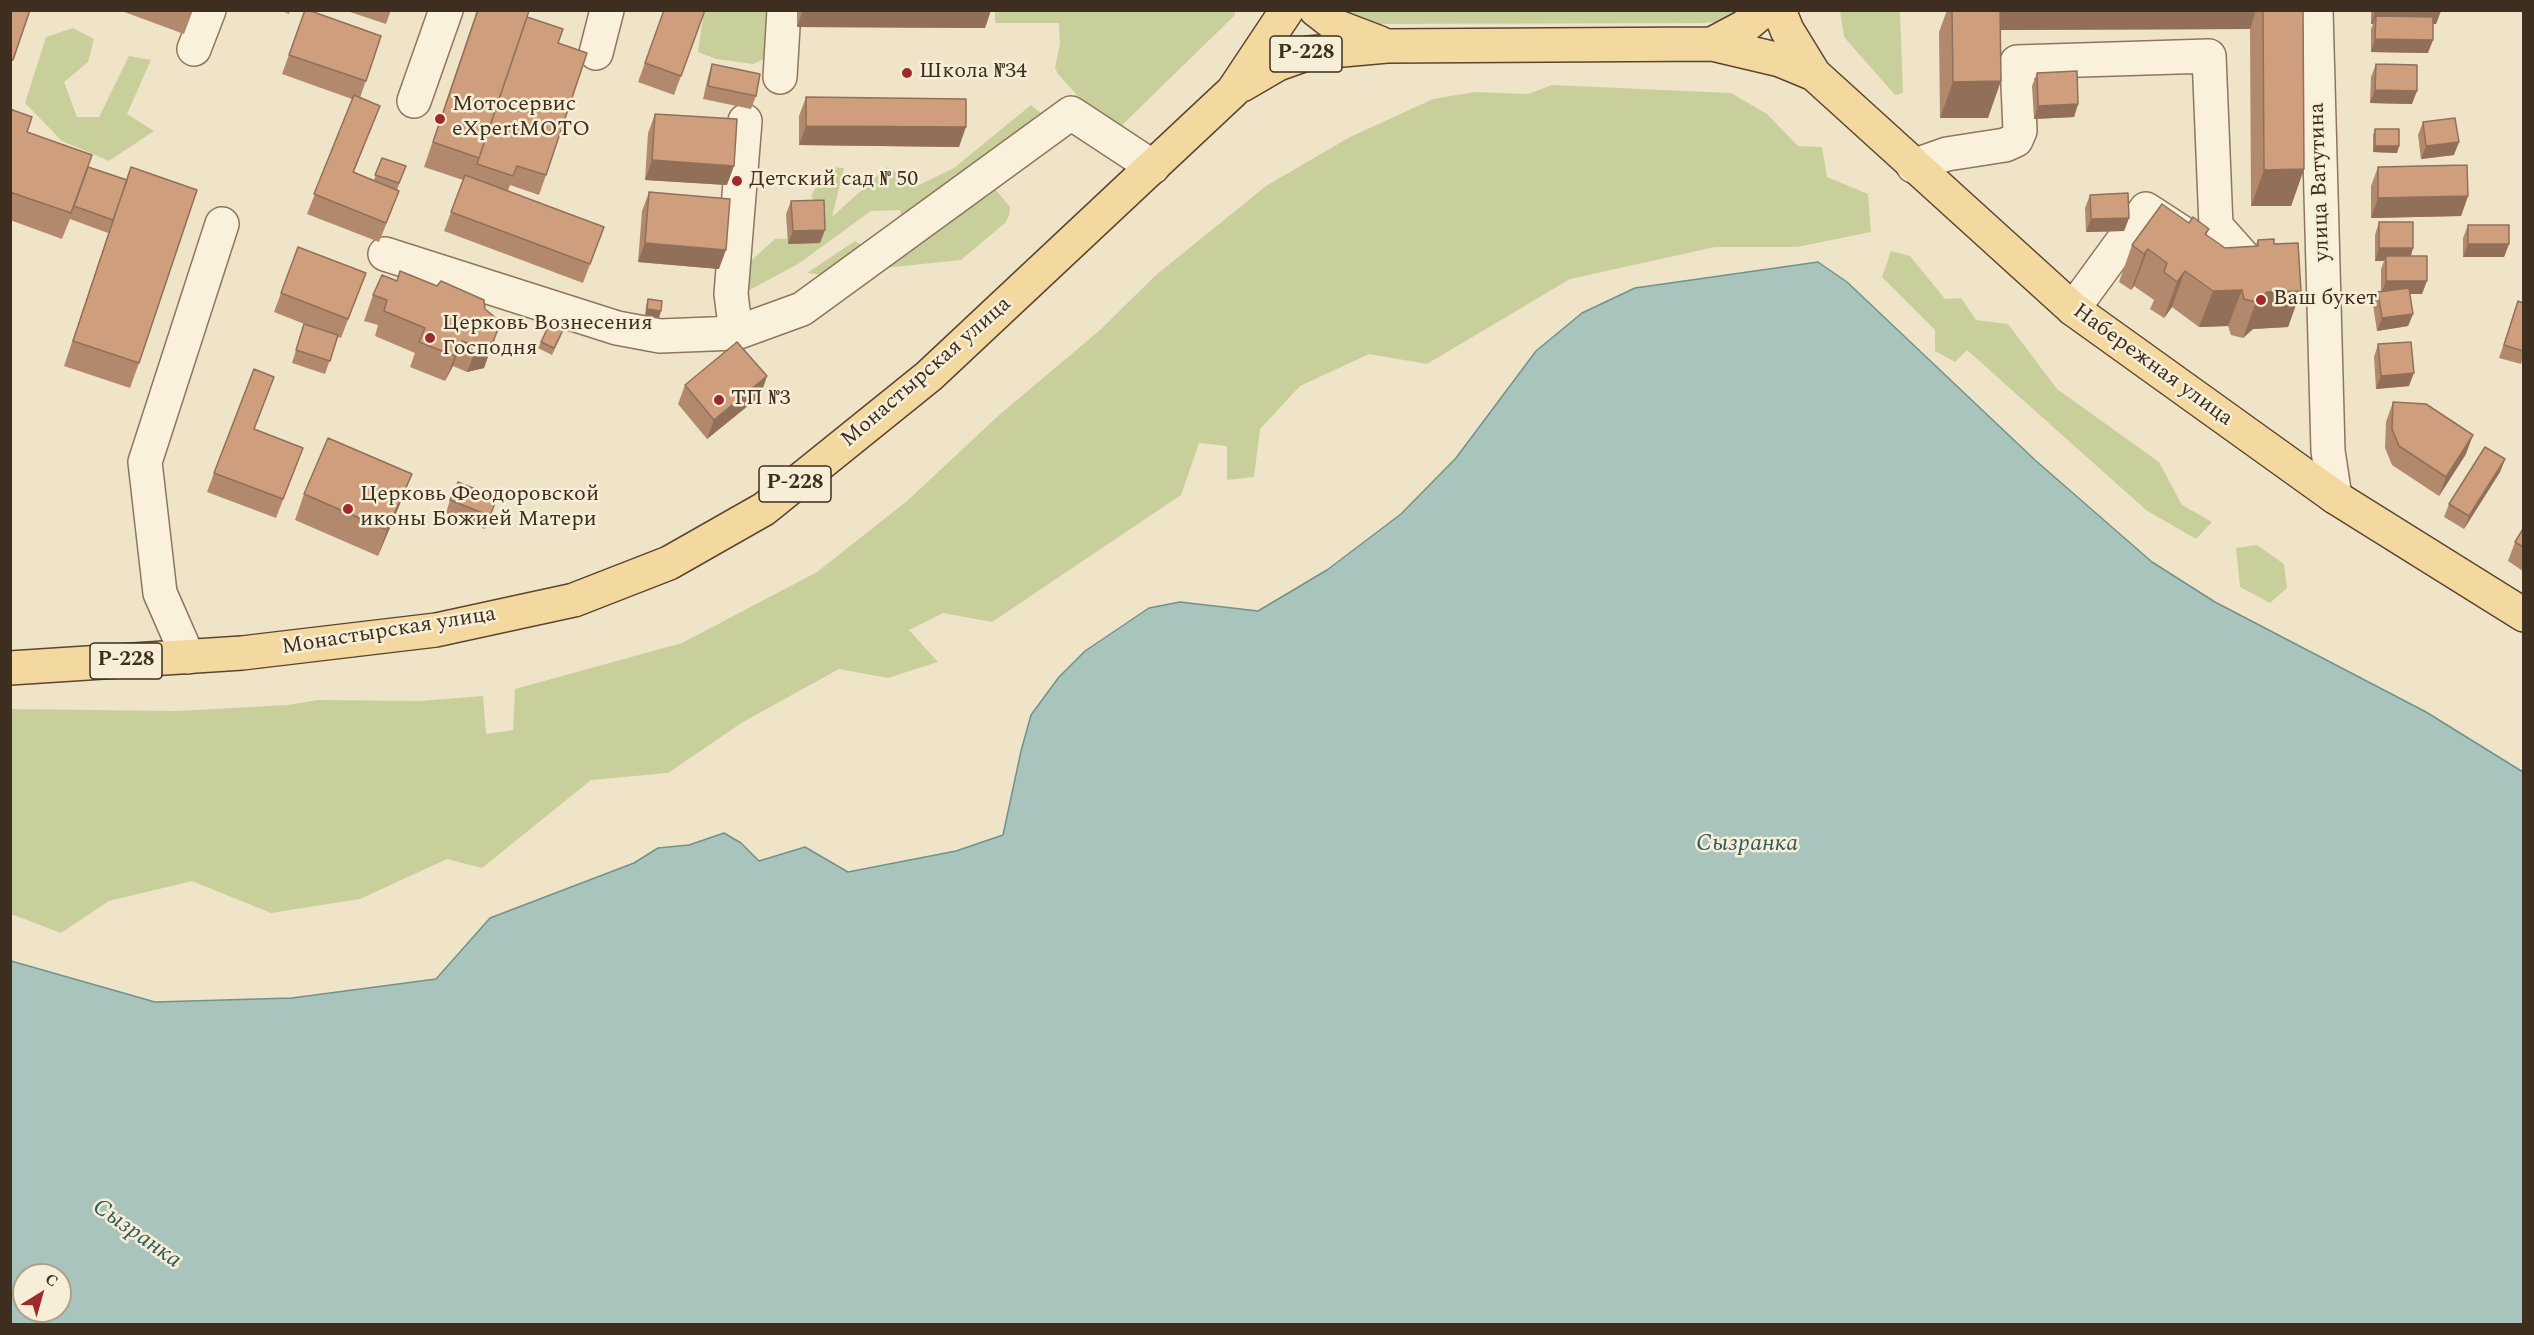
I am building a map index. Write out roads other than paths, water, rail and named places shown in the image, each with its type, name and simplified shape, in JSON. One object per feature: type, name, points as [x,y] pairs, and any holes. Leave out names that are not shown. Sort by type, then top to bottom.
[{"type":"main road","points":[[1233,91],[1287,10]]},
{"type":"main road","points":[[1316,10],[1338,27],[1387,46],[1712,44],[1780,60],[1814,74]]},
{"type":"main road","points":[[1712,44],[1744,27],[1764,10]]},
{"type":"main road","points":[[1779,10],[1787,30],[1814,74]]},
{"type":"main road","name":"Р-228","points":[[1233,91],[1278,64],[1309,53],[1387,46]]},
{"type":"main road","name":"Набережная улица","points":[[1814,74],[2073,309],[2336,497],[2523,615]]},
{"type":"main road","name":"Монастырская улица","points":[[10,668],[242,653],[436,630],[574,600],[669,563],[764,509],[920,384],[1233,91]]},
{"type":"street","points":[[194,49],[209,10]]},
{"type":"street","points":[[414,101],[446,10]]},
{"type":"street","points":[[596,53],[607,10]]},
{"type":"street","points":[[780,77],[784,10]]},
{"type":"street","name":"улица Ватутина","points":[[2316,10],[2328,451],[2336,497]]},
{"type":"street","points":[[1913,166],[1947,154],[2005,145],[2016,140],[2020,131],[2017,62],[2209,56],[2216,226],[2249,264]]},
{"type":"street","points":[[385,254],[617,328],[660,336],[736,333],[802,309],[1071,113],[1153,167]]},
{"type":"street","points":[[736,333],[731,294],[745,121]]},
{"type":"street","points":[[2073,309],[2146,209],[2234,265],[2324,254]]},
{"type":"street","points":[[188,657],[160,593],[145,462],[222,224]]},
{"type":"water","name":"Сызранка","points":[[1818,262],[1847,282],[2035,460],[2152,562],[2215,602],[2426,712],[2523,772],[2523,1324],[11,1324],[11,961],[155,1002],[292,998],[436,979],[490,918],[634,863],[658,848],[689,845],[724,833],[741,843],[759,861],[805,847],[848,872],[956,851],[1003,835],[1031,715],[1059,677],[1085,651],[1149,608],[1180,602],[1258,611],[1327,570],[1401,514],[1456,458],[1536,351],[1582,313],[1635,288]]},
{"type":"place","name":"Школа №34","points":[[907,73]]},
{"type":"place","name":"Мотосервис eXpertMOTO","points":[[440,119]]},
{"type":"place","name":"Детский сад № 50","points":[[737,181]]},
{"type":"place","name":"Ваш букет","points":[[2261,300]]},
{"type":"place","name":"Церковь Вознесения Господня","points":[[430,338]]},
{"type":"place","name":"ТП №3","points":[[719,400]]},
{"type":"place","name":"Церковь Феодоровской иконы Божией Матери","points":[[348,509]]}]
